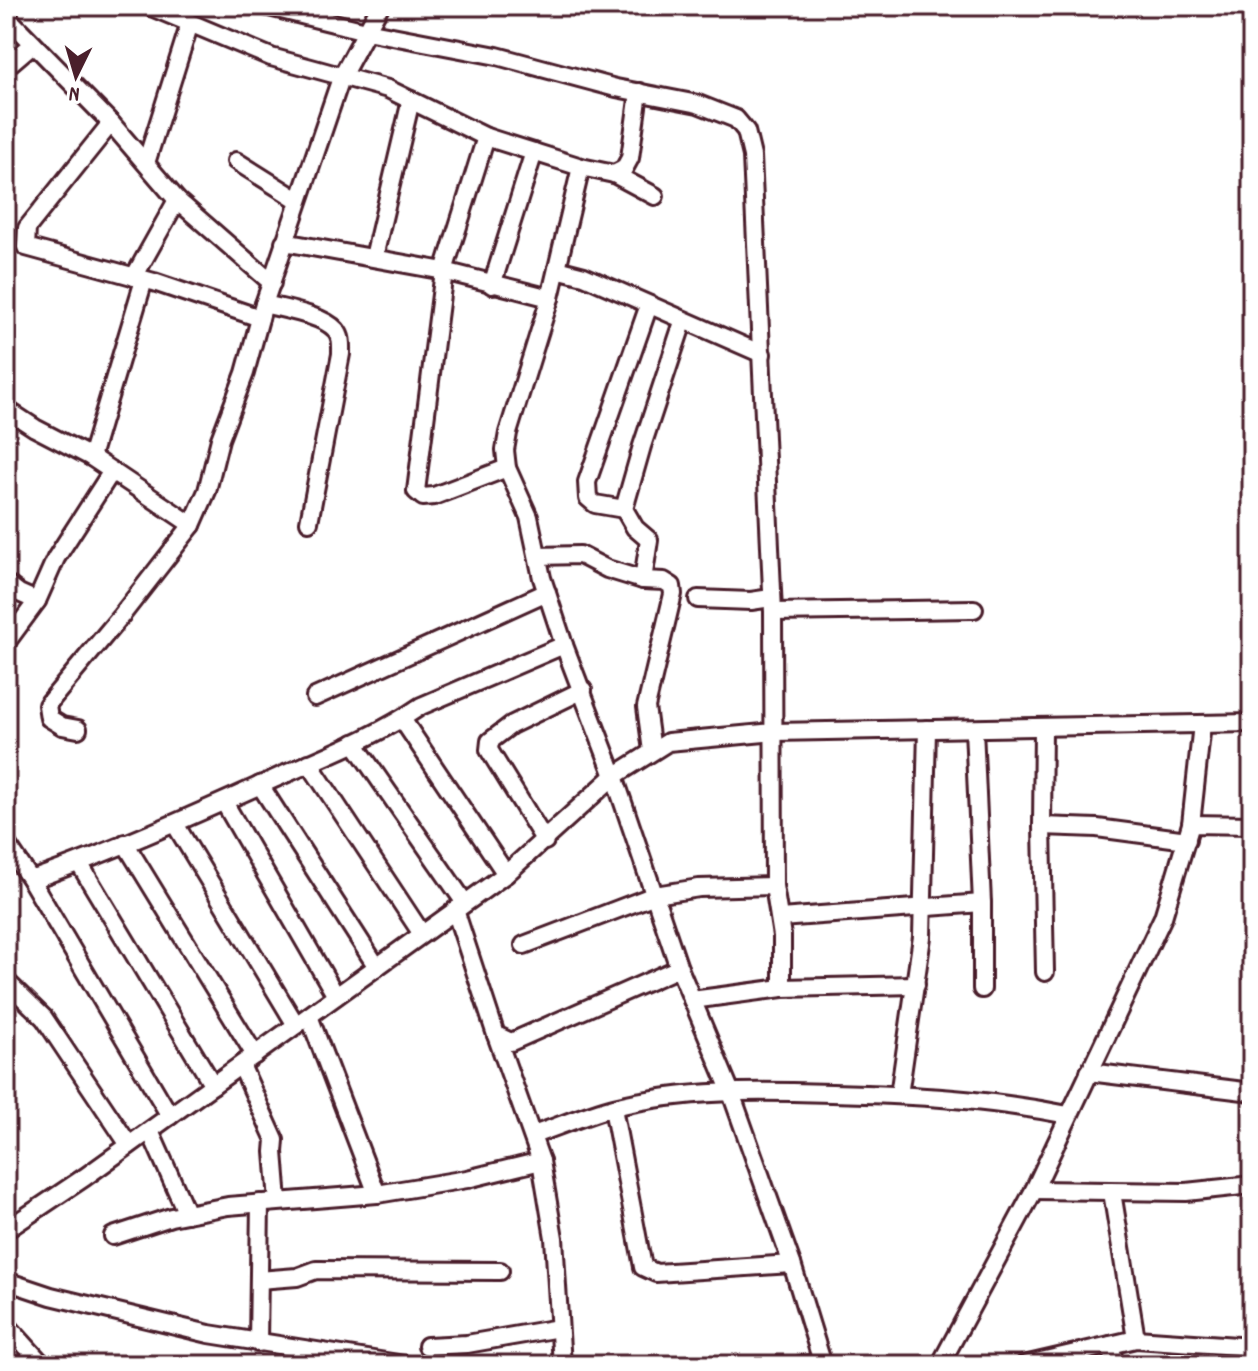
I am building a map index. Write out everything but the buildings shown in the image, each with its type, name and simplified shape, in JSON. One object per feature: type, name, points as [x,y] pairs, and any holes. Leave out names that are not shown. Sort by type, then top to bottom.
[{"type":"street","points":[[149,6],[271,57],[373,84],[486,137],[581,167],[614,174],[655,196]]},
{"type":"street","points":[[265,6],[366,31],[497,56],[698,104],[736,119],[746,131],[752,156],[762,354],[772,605],[774,886],[780,918],[782,988]]},
{"type":"street","points":[[78,729],[62,726],[49,718],[47,705],[192,525],[207,491],[220,439],[245,373],[284,242],[341,78],[380,6]]},
{"type":"street","points":[[6,16],[111,123],[177,200],[272,283]]},
{"type":"street","points":[[146,163],[190,23]]},
{"type":"street","points":[[6,67],[33,44]]},
{"type":"street","points":[[614,174],[624,169],[630,158],[639,92]]},
{"type":"street","points":[[374,257],[411,100]]},
{"type":"street","points":[[111,123],[27,228],[26,247],[262,311],[326,322],[337,330],[341,339],[341,354],[309,522]]},
{"type":"street","points":[[486,137],[444,271],[416,491],[423,497],[434,496],[507,468]]},
{"type":"street","points":[[492,285],[534,152]]},
{"type":"street","points":[[236,161],[298,200]]},
{"type":"street","points":[[581,167],[550,298],[508,433],[505,450],[507,468],[529,517],[547,592],[564,645],[614,776],[679,968],[730,1090],[792,1264],[822,1364],[801,1365]]},
{"type":"street","points":[[91,457],[139,279],[177,200]]},
{"type":"street","points":[[284,242],[444,271],[550,298]]},
{"type":"street","points":[[557,269],[584,276],[762,354]]},
{"type":"street","points":[[624,509],[595,504],[588,498],[587,482],[649,305]]},
{"type":"street","points":[[643,580],[649,540],[635,528],[624,509],[683,322]]},
{"type":"street","points":[[8,414],[91,457],[192,525]]},
{"type":"street","points":[[6,643],[37,601],[56,558],[112,471]]},
{"type":"street","points":[[538,556],[580,555],[607,569],[643,580],[664,581],[672,586],[673,594],[648,694],[647,725],[652,751]]},
{"type":"street","points":[[6,583],[37,601]]},
{"type":"street","points":[[315,697],[547,592]]},
{"type":"street","points":[[698,599],[772,605],[974,609]]},
{"type":"street","points":[[31,880],[175,824],[354,743],[421,706],[564,645]]},
{"type":"street","points":[[545,841],[489,750],[490,741],[511,725],[583,690]]},
{"type":"street","points":[[402,719],[506,874]]},
{"type":"street","points":[[6,1230],[150,1131],[506,874],[614,776],[668,742],[774,732],[1252,723]]},
{"type":"street","points":[[940,1365],[1034,1190],[1163,917],[1189,832],[1202,724]]},
{"type":"street","points":[[1043,728],[1045,972]]},
{"type":"street","points":[[899,1095],[924,908],[927,729]]},
{"type":"street","points":[[974,729],[982,903],[982,989]]},
{"type":"street","points":[[354,743],[460,907],[496,1035],[541,1161],[554,1238],[562,1365]]},
{"type":"street","points":[[309,763],[422,934]]},
{"type":"street","points":[[260,785],[377,967]]},
{"type":"street","points":[[224,802],[336,996]]},
{"type":"street","points":[[175,824],[303,1020],[377,1194]]},
{"type":"street","points":[[1042,826],[1189,832],[1252,825]]},
{"type":"street","points":[[6,843],[170,1116]]},
{"type":"street","points":[[125,843],[248,1060],[275,1140],[278,1201]]},
{"type":"street","points":[[79,863],[213,1085]]},
{"type":"street","points":[[524,945],[655,895],[699,888],[774,886]]},
{"type":"street","points":[[780,918],[982,903]]},
{"type":"street","points":[[496,1035],[511,1042],[679,968]]},
{"type":"street","points":[[6,981],[44,1018],[129,1145]]},
{"type":"street","points":[[692,1000],[782,988],[916,985]]},
{"type":"street","points":[[1089,1072],[1252,1092]]},
{"type":"street","points":[[533,1135],[613,1108],[668,1097],[730,1090],[988,1100],[1068,1115]]},
{"type":"street","points":[[613,1108],[643,1267],[656,1273],[792,1264]]},
{"type":"street","points":[[150,1131],[187,1214]]},
{"type":"street","points":[[113,1236],[155,1221],[187,1214],[278,1201],[377,1194],[467,1179],[541,1161]]},
{"type":"street","points":[[1034,1190],[1186,1192],[1252,1185]]},
{"type":"street","points":[[1112,1192],[1136,1339]]},
{"type":"street","points":[[258,1343],[260,1203]]},
{"type":"street","points":[[259,1280],[297,1277],[316,1270],[500,1271]]},
{"type":"street","points":[[6,1281],[51,1296],[209,1334],[405,1365]]},
{"type":"street","points":[[6,1324],[43,1365]]},
{"type":"street","points":[[427,1346],[467,1344],[559,1328]]},
{"type":"street","points":[[1024,1365],[1136,1339],[1252,1347]]},
{"type":"street","points":[[1111,1345],[1114,1365]]}]
